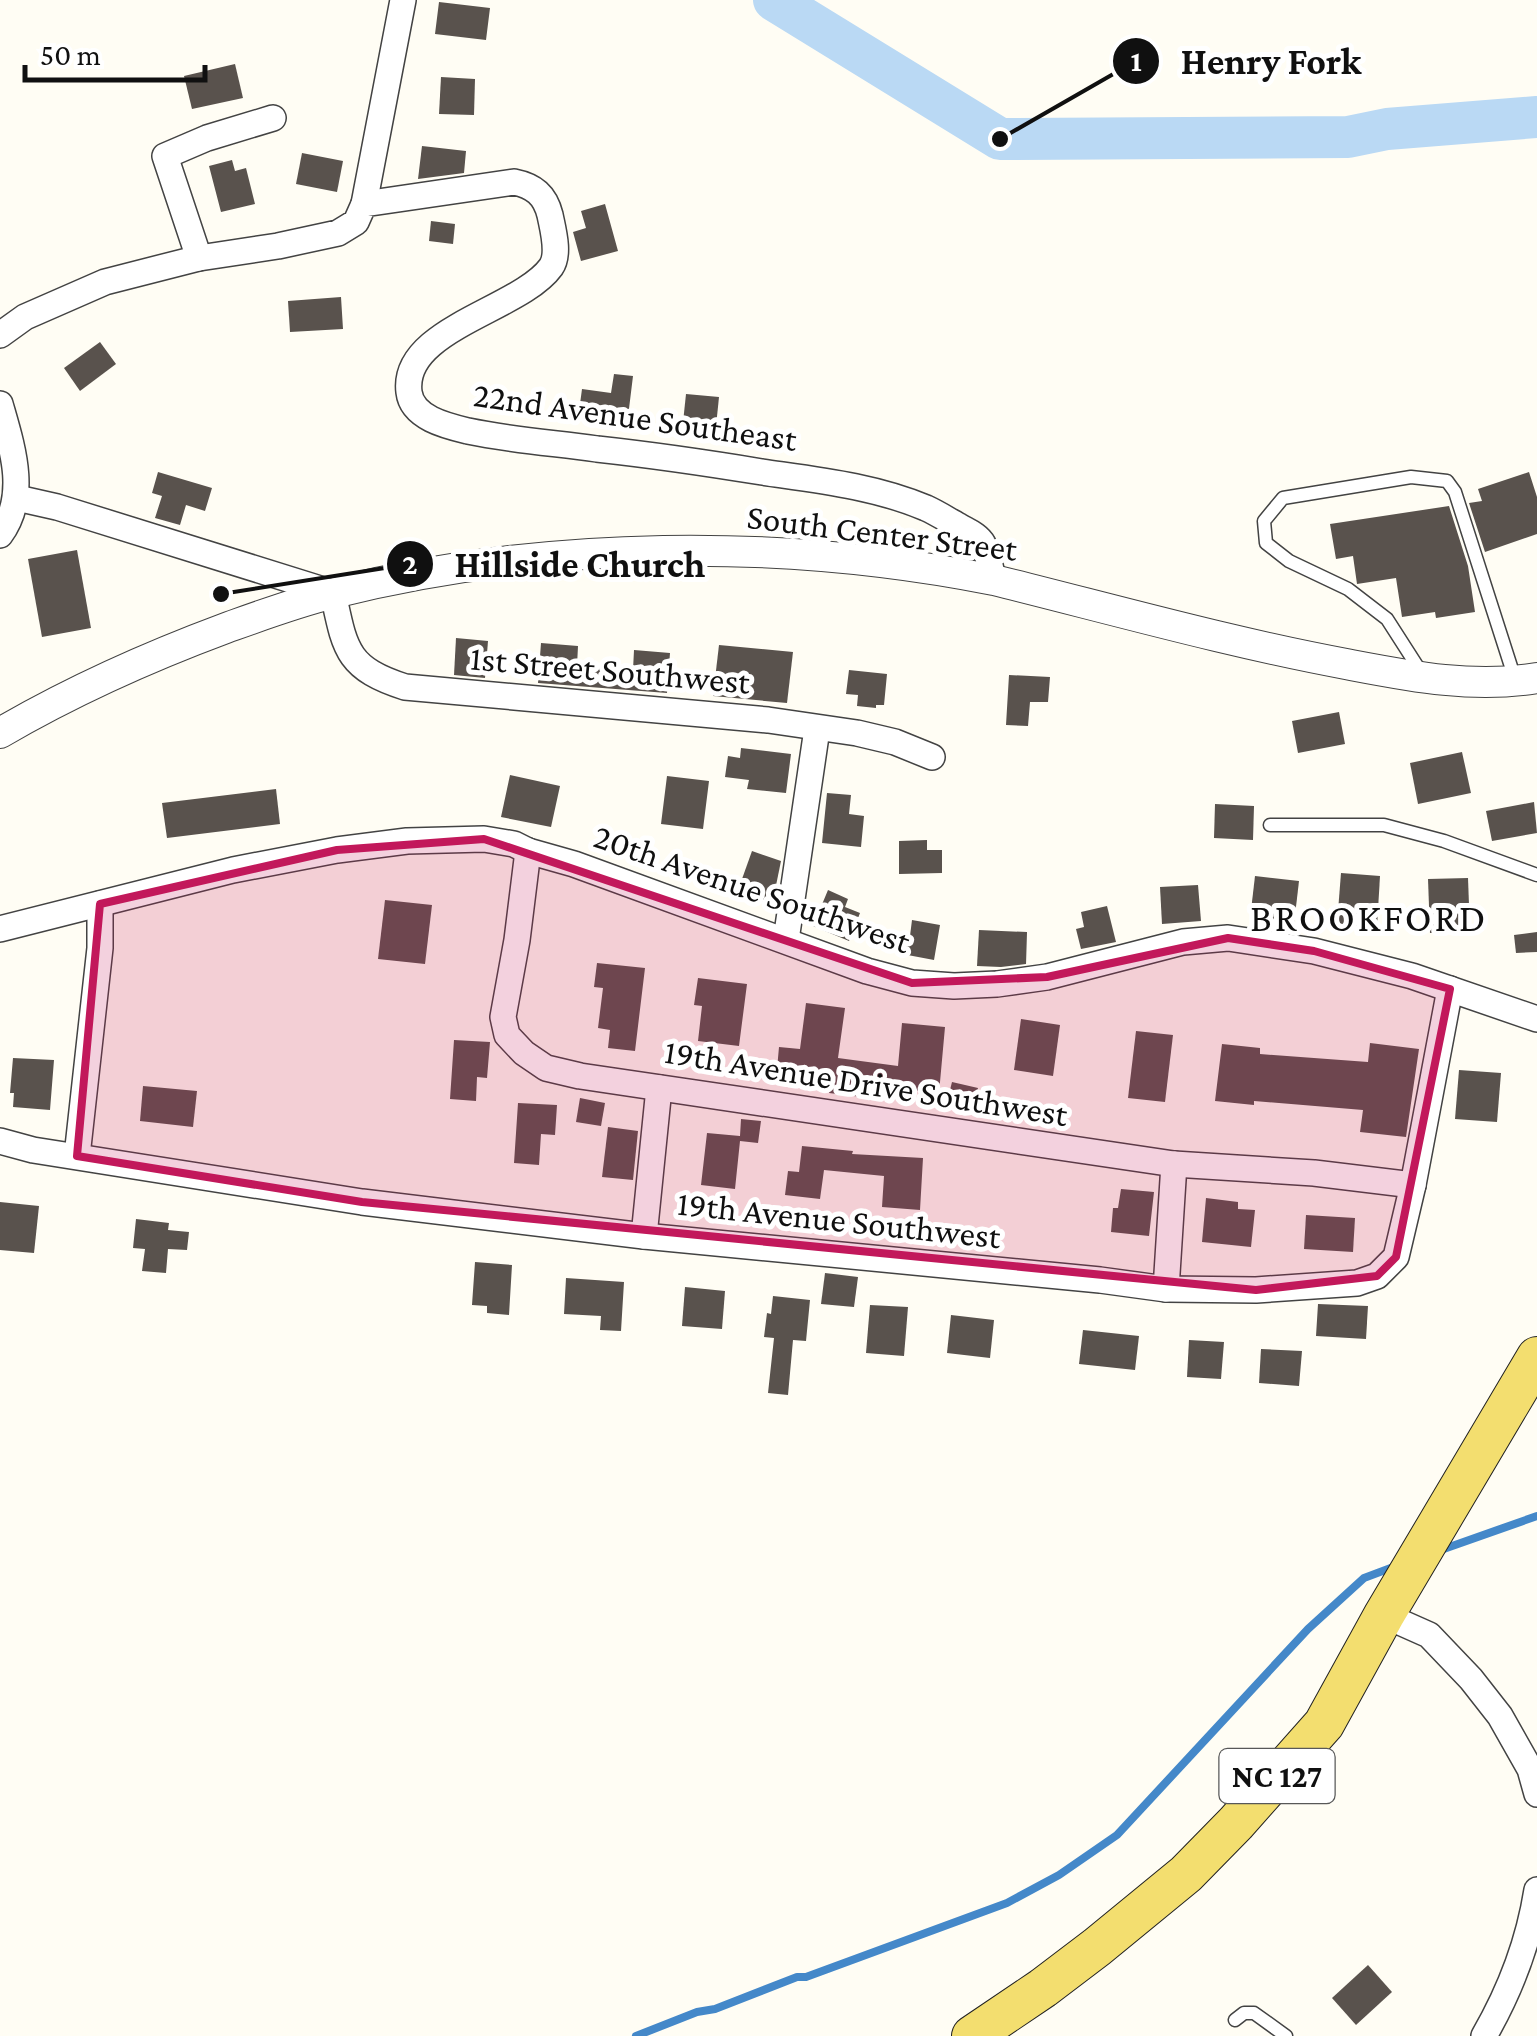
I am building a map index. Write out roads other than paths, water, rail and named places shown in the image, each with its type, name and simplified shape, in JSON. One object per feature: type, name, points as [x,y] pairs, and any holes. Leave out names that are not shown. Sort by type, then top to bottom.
[{"type":"main road","name":"NC 127","points":[[972,2036],[1043,1988],[1140,1913],[1198,1861],[1324,1724],[1537,1358]]},
{"type":"street","points":[[0,335],[26,317],[105,282],[200,258],[338,233],[356,222],[364,204],[403,0]]},
{"type":"street","points":[[200,258],[165,156],[207,138],[273,118]]},
{"type":"street","name":"22nd Avenue Southeast","points":[[364,204],[514,182],[531,186],[544,197],[550,213],[555,244],[552,265],[528,289],[430,344],[413,366],[408,386],[410,397],[419,411],[432,419],[464,430],[525,441],[793,476],[886,495],[926,508],[974,534],[983,543],[994,580]]},
{"type":"street","points":[[0,404],[12,443],[17,498],[0,535]]},
{"type":"street","points":[[17,498],[333,593]]},
{"type":"street","name":"South Center Street","points":[[0,733],[127,668],[264,614],[333,593],[480,564],[661,551],[808,554],[950,571],[1286,653],[1426,679],[1531,681]]},
{"type":"street","name":"1st Street Southwest","points":[[333,593],[344,645],[363,669],[405,687],[707,713],[857,733],[895,742],[932,757]]},
{"type":"street","points":[[786,940],[817,728]]},
{"type":"street","name":"20th Avenue Southwest","points":[[0,929],[233,870],[337,850],[408,841],[484,839],[514,844],[574,864],[867,971],[912,982],[954,986],[1047,977],[1183,942],[1228,938],[1314,950],[1412,976],[1537,1019]]},
{"type":"street","name":"19th Avenue Drive Southwest","points":[[528,851],[503,1017],[507,1035],[546,1068],[1174,1164],[1314,1173],[1413,1185]]},
{"type":"street","points":[[77,1156],[100,948],[100,904]]},
{"type":"street","name":"19th Avenue Southwest","points":[[0,1141],[33,1150],[362,1202],[644,1236],[1166,1289],[1357,1283],[1377,1276],[1396,1256],[1450,989]]},
{"type":"street","points":[[644,1236],[659,1088]]},
{"type":"street","points":[[1166,1289],[1174,1164]]},
{"type":"street","points":[[1384,1615],[1429,1635],[1471,1679],[1500,1716],[1530,1769],[1537,1794]]},
{"type":"street","points":[[1484,2036],[1528,1964],[1535,1902]]},
{"type":"lane","points":[[1426,679],[1387,619],[1348,589],[1289,560],[1266,542],[1264,521],[1283,498],[1411,477],[1447,481],[1456,492],[1531,681]]},
{"type":"lane","points":[[1270,825],[1384,825],[1444,841],[1537,875]]},
{"type":"lane","points":[[1235,2020],[1244,2012],[1254,2013],[1286,2036]]},
{"type":"waterway","points":[[774,0],[1000,139],[1348,137],[1387,129],[1537,117]]},
{"type":"waterway","points":[[1438,1551],[1537,1516]]},
{"type":"waterway","points":[[636,2036],[1007,1903],[1059,1875],[1117,1835],[1308,1629],[1364,1578],[1396,1566]]},
{"type":"place","name":"Henry Fork","points":[[1000,139]]},
{"type":"place","name":"Hillside Church","points":[[221,594]]},
{"type":"district","name":"BROOKFORD","points":[[1369,917]]}]
